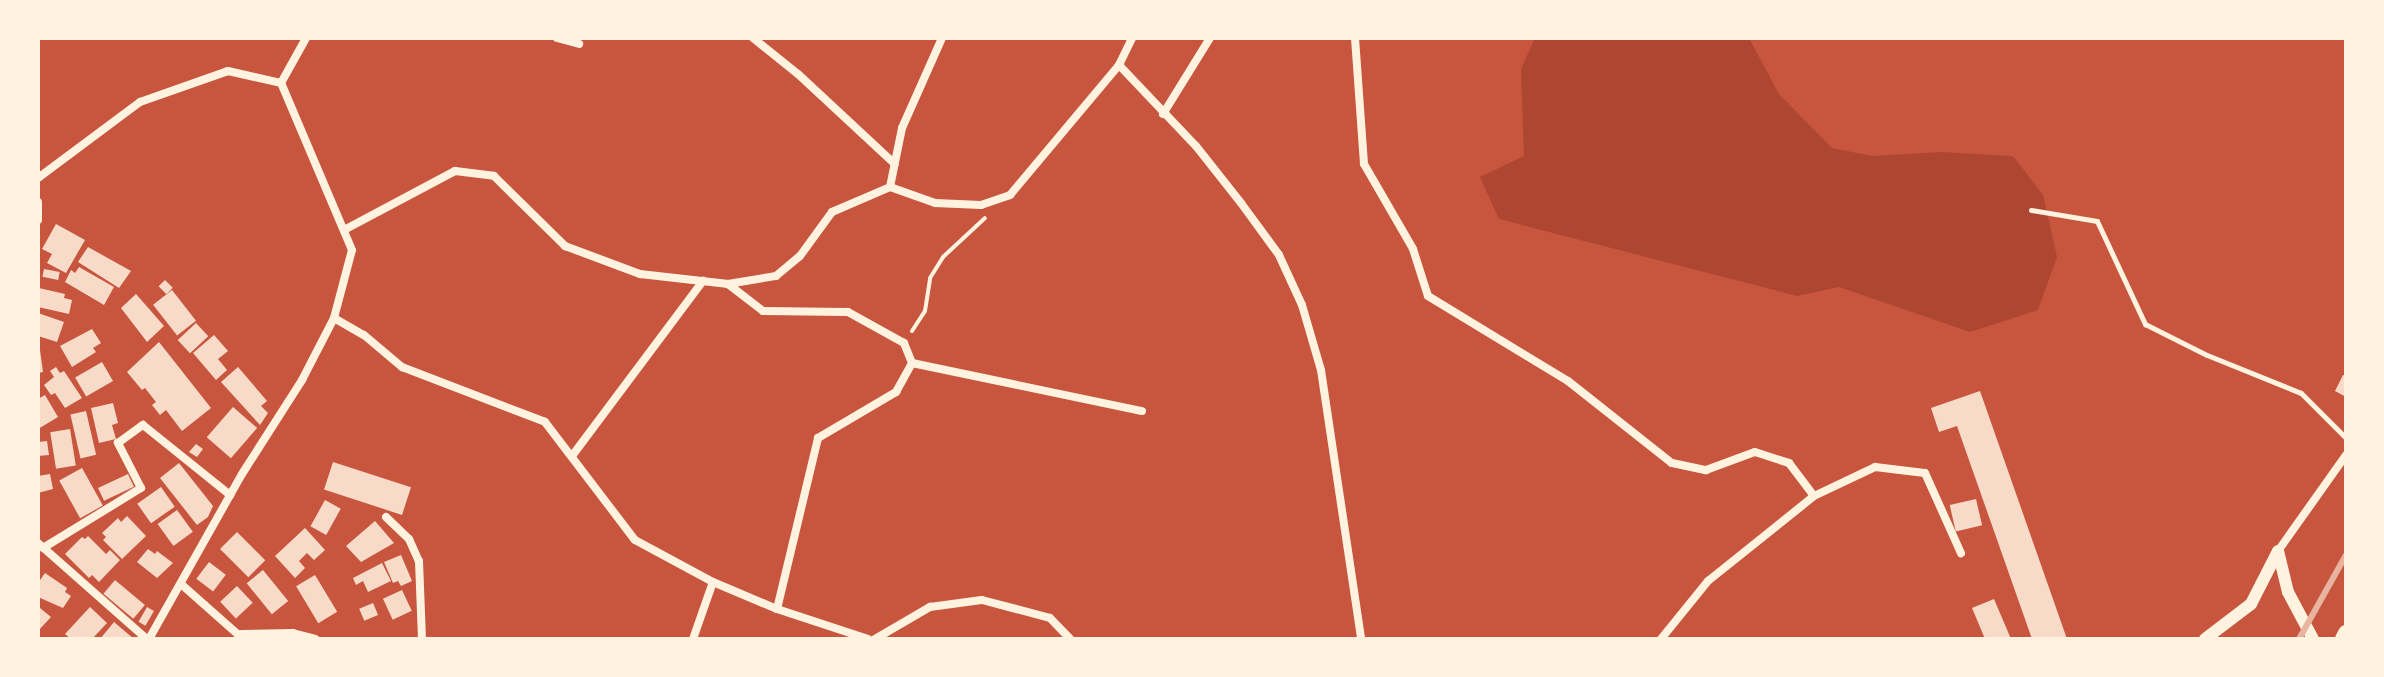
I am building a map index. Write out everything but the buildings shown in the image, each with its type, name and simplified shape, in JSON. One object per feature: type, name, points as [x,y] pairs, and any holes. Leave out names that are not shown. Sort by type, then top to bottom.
[{"type":"main road","points":[[2343,639],[2346,633]]},
{"type":"street","points":[[281,83],[306,38]]},
{"type":"street","points":[[557,38],[579,44]]},
{"type":"street","points":[[753,38],[798,74],[895,164]]},
{"type":"street","points":[[890,187],[902,128],[942,38]]},
{"type":"street","points":[[344,230],[455,171],[494,176],[565,246],[640,274],[728,284],[776,276],[800,256],[832,212],[890,187],[935,203],[981,205],[1010,195],[1119,65],[1132,38]]},
{"type":"street","points":[[1163,114],[1210,38]]},
{"type":"street","points":[[1355,38],[1364,164],[1413,249],[1428,296],[1568,381],[1672,463],[1706,470],[1755,452],[1789,463],[1814,496]]},
{"type":"street","points":[[1119,65],[1196,146],[1256,224],[1279,255],[1302,305],[1321,370],[1361,639]]},
{"type":"street","points":[[38,178],[140,102],[228,71],[281,83]]},
{"type":"street","points":[[230,495],[143,425],[118,443],[141,488],[41,545],[148,639],[230,495],[302,380],[334,318],[352,250],[281,83]]},
{"type":"street","points":[[38,202],[38,220]]},
{"type":"street","points":[[572,456],[703,281]]},
{"type":"street","points":[[728,284],[763,311],[848,312],[904,343],[912,363]]},
{"type":"street","points":[[334,318],[364,335],[402,367],[545,422],[635,540],[713,582],[777,609],[868,639]]},
{"type":"street","points":[[912,363],[1142,411]]},
{"type":"street","points":[[777,609],[818,438],[896,392],[912,363]]},
{"type":"street","points":[[2205,639],[2251,604],[2278,551],[2346,455]]},
{"type":"street","points":[[1661,639],[1708,581],[1814,496],[1875,467],[1925,473],[1961,553]]},
{"type":"street","points":[[386,517],[409,539],[419,561],[422,639]]},
{"type":"street","points":[[2278,551],[2288,592],[2313,639]]},
{"type":"street","points":[[693,639],[713,582]]},
{"type":"street","points":[[181,584],[242,636],[293,633],[315,639]]},
{"type":"street","points":[[875,639],[930,607],[982,600],[1050,618],[1070,639]]},
{"type":"lane","points":[[2031,210],[2097,221],[2145,324],[2207,355],[2301,393],[2346,438]]},
{"type":"path","points":[[904,343],[925,311],[930,278],[943,257],[1010,195]]},
{"type":"shaded area","points":[[1535,38],[1749,38],[1779,94],[1832,148],[1872,156],[1942,152],[2013,156],[2043,195],[2057,257],[2038,310],[1970,332],[1839,287],[1797,296],[1499,219],[1480,177],[1524,156],[1521,69]]},
{"type":"railway","points":[[2299,639],[2346,555]]}]
